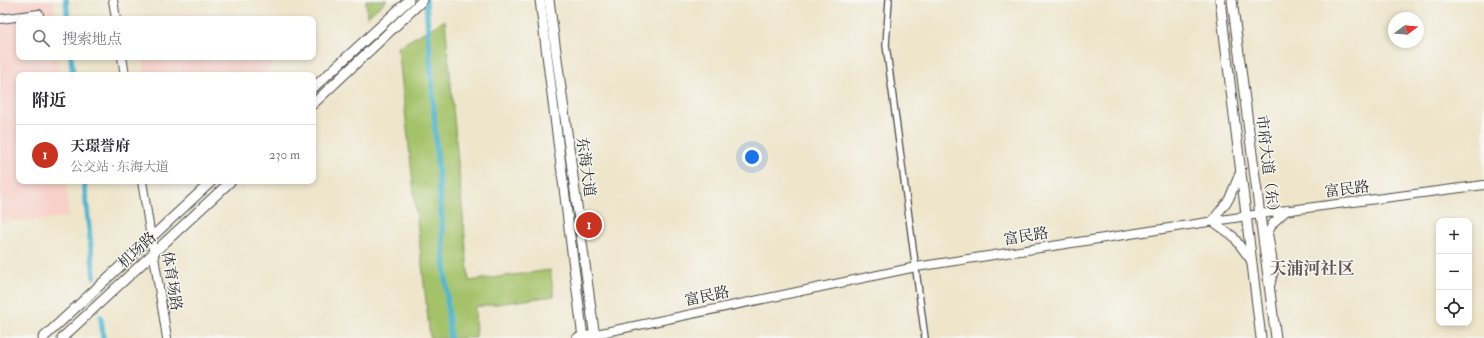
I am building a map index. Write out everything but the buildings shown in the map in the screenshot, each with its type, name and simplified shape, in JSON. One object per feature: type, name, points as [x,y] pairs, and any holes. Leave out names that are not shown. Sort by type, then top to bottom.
[{"type":"main road","points":[[316,85],[409,0]]},
{"type":"main road","points":[[316,101],[423,0]]},
{"type":"main road","name":"东海大道","points":[[540,0],[581,338]]},
{"type":"main road","name":"东海大道","points":[[549,0],[594,336]]},
{"type":"main road","name":"市府大道（东）","points":[[1220,0],[1262,338]]},
{"type":"main road","name":"市府大道（东）","points":[[1232,0],[1276,338]]},
{"type":"main road","name":"机场路","points":[[43,338],[209,184]]},
{"type":"main road","name":"机场路","points":[[62,338],[228,184]]},
{"type":"street","points":[[113,0],[116,16]]},
{"type":"street","points":[[889,0],[886,45],[925,338]]},
{"type":"street","points":[[23,16],[39,14]]},
{"type":"street","points":[[0,19],[16,17]]},
{"type":"street","points":[[122,60],[124,72]]},
{"type":"street","points":[[1241,170],[1229,199],[1212,221],[1233,236],[1252,263]]},
{"type":"street","name":"体育场路","points":[[142,184],[167,338]]},
{"type":"street","name":"富民路","points":[[581,338],[916,267],[1287,210],[1484,185]]},
{"type":"street","points":[[1269,289],[1274,270],[1268,233],[1273,223],[1287,210]]},
{"type":"shaded area","points":[[0,0],[54,0],[55,16],[16,16],[16,60],[58,60],[59,72],[16,72],[16,184],[66,184],[69,217],[0,223]]},
{"type":"shaded area","points":[[144,60],[271,60],[272,65],[264,72],[146,72]]},
{"type":"green space","points":[[366,0],[387,0],[367,17]]},
{"type":"green space","points":[[445,20],[469,281],[550,270],[554,296],[475,307],[476,338],[430,338],[398,47]]},
{"type":"waterway","points":[[66,0],[68,16]]},
{"type":"waterway","points":[[426,0],[450,338]]},
{"type":"waterway","points":[[71,60],[73,72]]},
{"type":"waterway","points":[[84,184],[94,277]]},
{"type":"waterway","points":[[101,317],[103,338]]},
{"type":"place","name":"天璟誉府","points":[[589,225]]},
{"type":"district","name":"天浦河社区","points":[[1312,268]]}]
